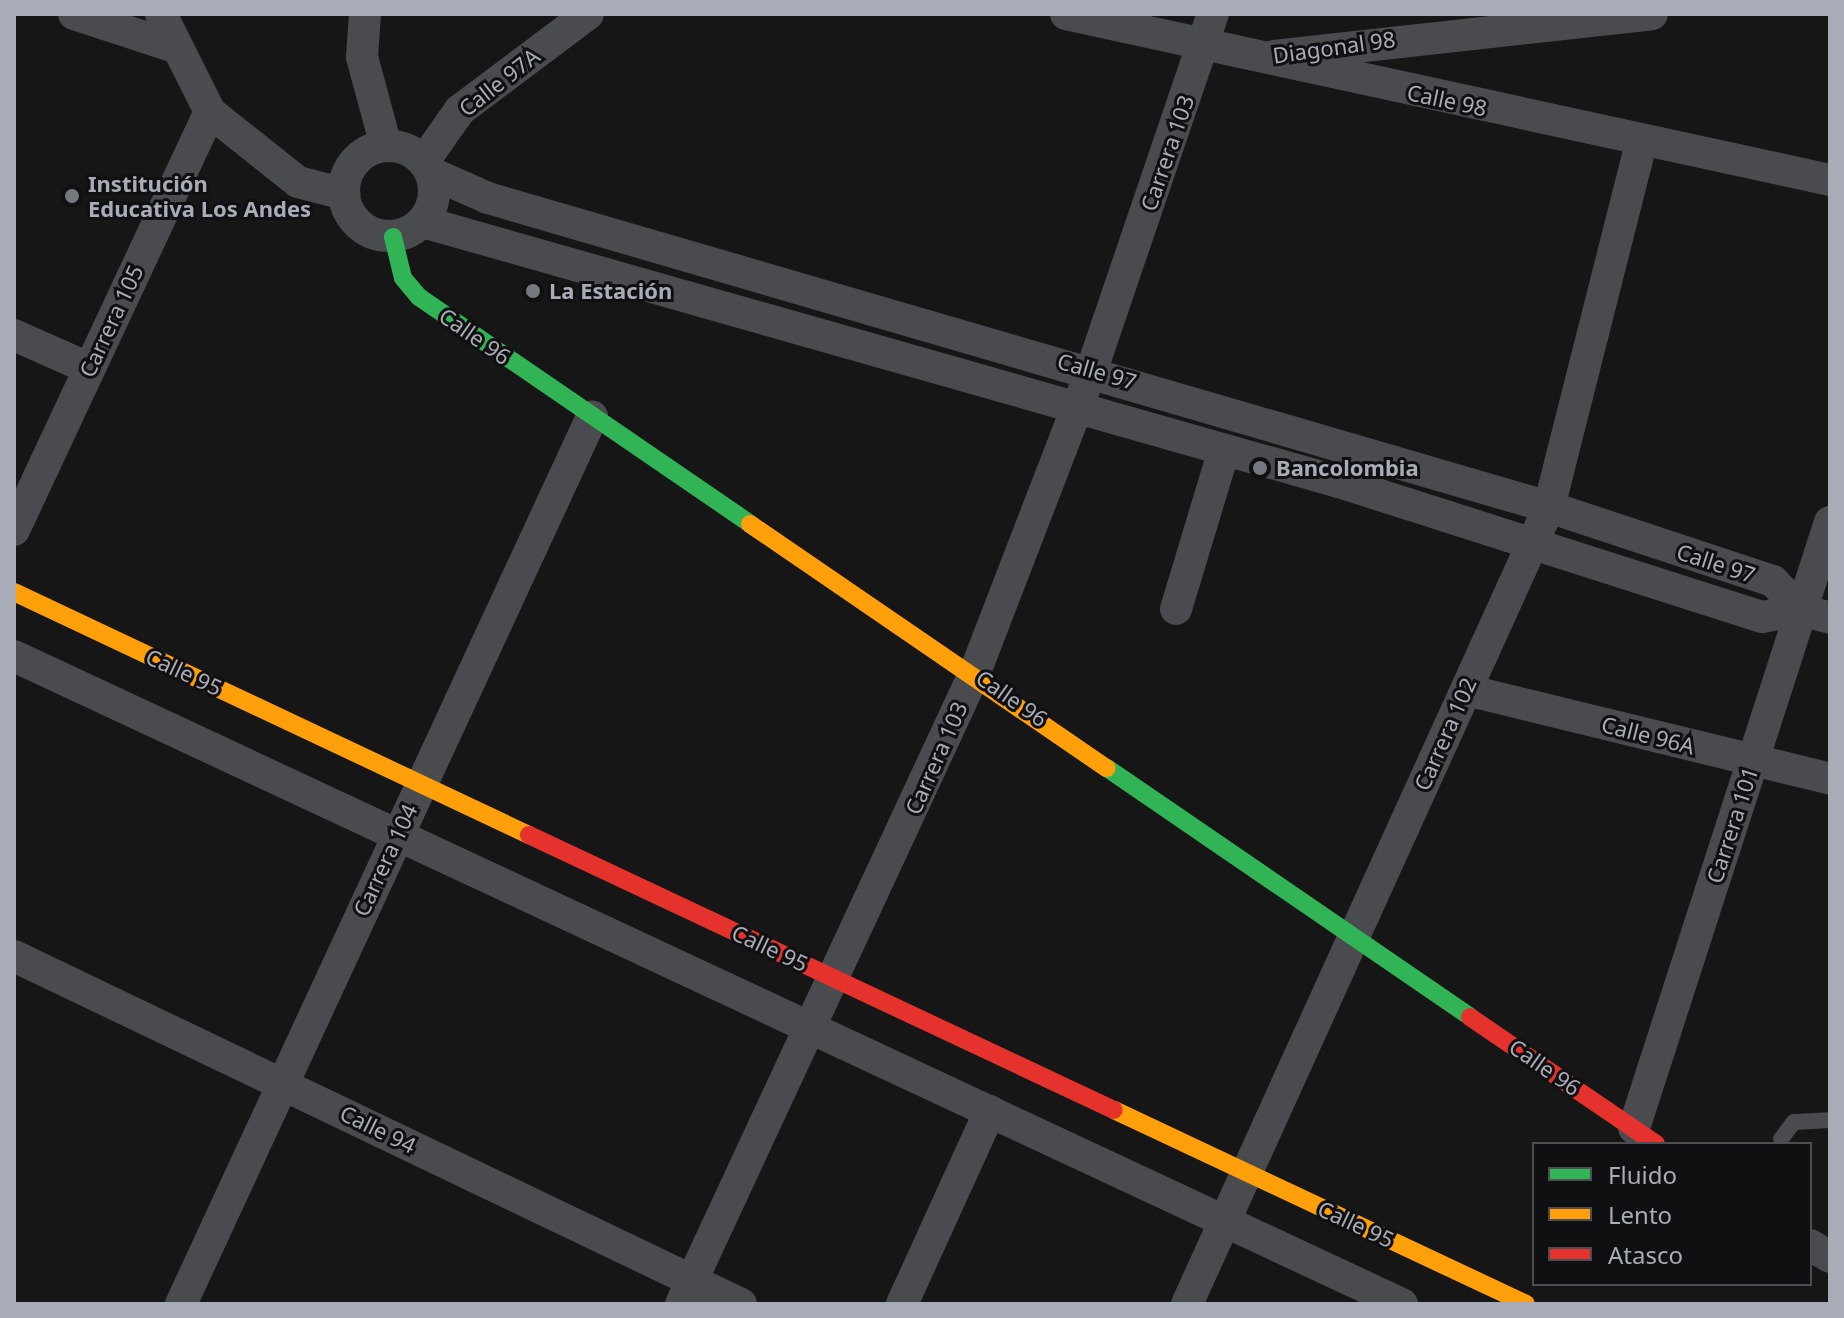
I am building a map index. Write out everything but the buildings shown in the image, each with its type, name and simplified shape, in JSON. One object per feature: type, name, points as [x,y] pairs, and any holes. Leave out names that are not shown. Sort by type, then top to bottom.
[{"type":"street","points":[[74,14],[172,46]]},
{"type":"street","points":[[161,14],[172,46],[210,112],[298,182],[344,194]]},
{"type":"street","points":[[365,14],[362,57],[386,146],[427,167],[434,199],[423,222],[393,237],[359,225],[344,194],[351,167],[386,146]]},
{"type":"street","name":"Calle 97A","points":[[427,167],[460,110],[588,14]]},
{"type":"street","name":"Calle 98","points":[[1066,14],[1203,48],[1641,143],[1830,180]]},
{"type":"street","name":"Carrera 103","points":[[686,1292],[813,1030],[975,672],[1092,369],[1213,14]]},
{"type":"street","name":"Diagonal 98","points":[[1255,58],[1414,35],[1652,14]]},
{"type":"street","name":"Carrera 105","points":[[14,530],[210,112]]},
{"type":"street","name":"Carrera 102","points":[[1187,1304],[1549,507],[1641,143]]},
{"type":"street","name":"Calle 97","points":[[427,167],[488,198],[1092,369],[1549,507],[1773,581],[1816,614]]},
{"type":"street","name":"Calle 97","points":[[423,222],[1076,406],[1533,540],[1762,617],[1816,614]]},
{"type":"street","name":"Calle 96","points":[[393,237],[403,278],[419,297],[592,417],[975,672],[1645,1136]]},
{"type":"street","points":[[14,335],[88,368]]},
{"type":"street","name":"Carrera 104","points":[[181,1304],[420,782],[592,417]]},
{"type":"street","points":[[1176,609],[1224,450]]},
{"type":"street","name":"Carrera 101","points":[[1645,1136],[1753,761],[1816,614],[1830,522]]},
{"type":"street","name":"Calle 95","points":[[14,592],[1526,1304]]},
{"type":"street","points":[[14,656],[398,831],[813,1030],[1402,1304]]},
{"type":"street","name":"Calle 96A","points":[[1466,690],[1830,779]]},
{"type":"street","name":"Calle 94","points":[[14,956],[282,1083],[686,1292],[741,1304]]},
{"type":"street","points":[[902,1304],[990,1111]]},
{"type":"street","points":[[1812,1246],[1830,1257]]},
{"type":"lane","points":[[1781,1139],[1794,1122],[1830,1120]]},
{"type":"traffic: fast","points":[[393,237],[403,278],[419,297],[750,524]]},
{"type":"traffic: fast","points":[[1107,768],[1470,1017]]},
{"type":"traffic: slow","points":[[750,524],[1107,768]]},
{"type":"traffic: slow","points":[[14,592],[529,835]]},
{"type":"traffic: slow","points":[[1114,1110],[1526,1304]]},
{"type":"traffic: jam","points":[[529,835],[1114,1110]]},
{"type":"traffic: jam","points":[[1470,1017],[1653,1142]]},
{"type":"place","name":"Institución Educativa Los Andes","points":[[72,196]]},
{"type":"place","name":"La Estación","points":[[533,291]]},
{"type":"place","name":"Bancolombia","points":[[1260,468]]}]
